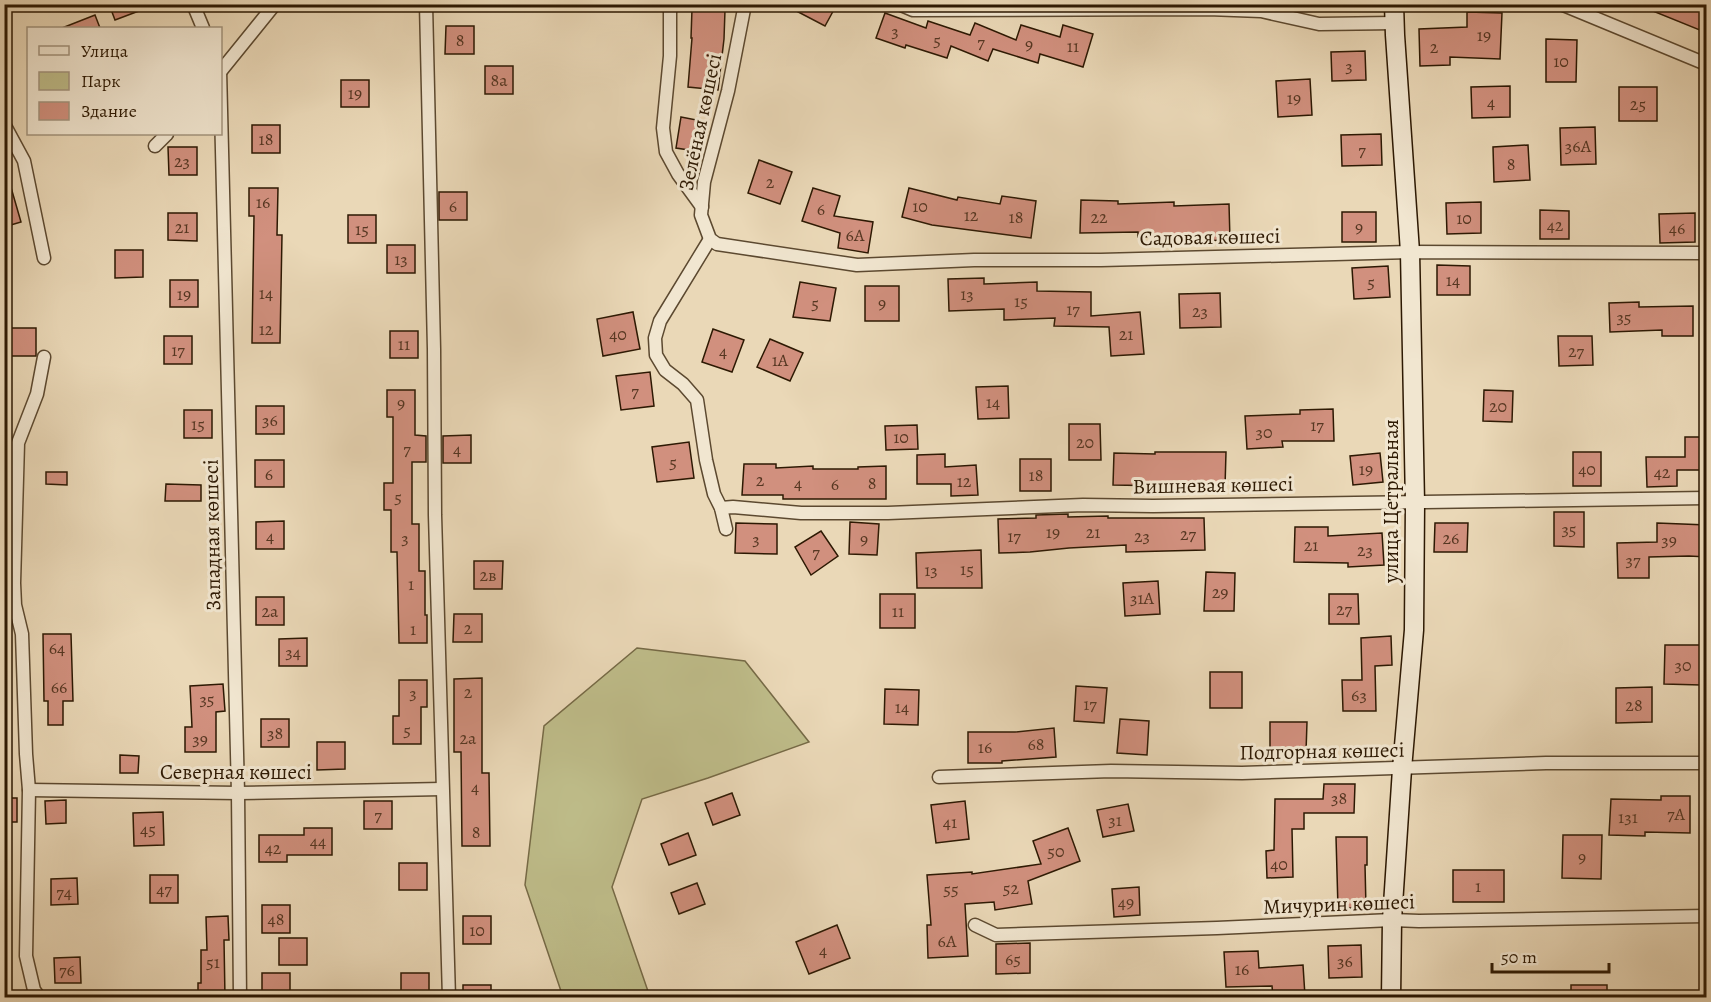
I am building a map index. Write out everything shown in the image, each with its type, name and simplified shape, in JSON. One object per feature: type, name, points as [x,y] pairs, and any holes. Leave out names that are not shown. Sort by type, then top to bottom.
[{"type":"street","points":[[193,4],[203,27]]},
{"type":"street","points":[[222,70],[275,4]]},
{"type":"street","points":[[426,4],[434,349],[435,515],[449,998]]},
{"type":"street","points":[[670,4],[669,56],[663,128],[666,152],[678,174],[702,207]]},
{"type":"street","name":"Зелёная көшесі","points":[[713,241],[701,215],[704,182],[728,90],[745,4]]},
{"type":"street","points":[[898,4],[913,10],[1208,9],[1261,11],[1319,24],[1395,23]]},
{"type":"street","name":"улица Цетральная","points":[[1391,998],[1392,920],[1414,630],[1415,502],[1410,252],[1394,4]]},
{"type":"street","points":[[1560,4],[1707,64]]},
{"type":"street","name":"Западная көшесі","points":[[222,113],[238,793],[240,998]]},
{"type":"street","points":[[4,124],[24,161],[44,258]]},
{"type":"street","points":[[155,146],[166,135]]},
{"type":"street","points":[[713,241],[660,321],[655,338],[656,355],[665,370],[683,384],[697,400],[711,483],[726,529]]},
{"type":"street","name":"Садовая көшесі","points":[[713,241],[856,266],[974,260],[1101,260],[1410,252],[1707,253]]},
{"type":"street","points":[[40,998],[34,990],[26,956],[29,790],[22,634],[15,605],[14,583],[18,443],[37,394],[44,357]]},
{"type":"street","name":"Вишневая көшесі","points":[[721,508],[801,513],[888,513],[1083,505],[1707,498]]},
{"type":"street","name":"Подгорная көшесі","points":[[939,777],[1111,771],[1242,773],[1546,763],[1707,763]]},
{"type":"street","name":"Северная көшесі","points":[[29,790],[238,793],[442,789]]},
{"type":"street","name":"Мичурин көшесі","points":[[975,925],[996,935],[1392,920],[1707,916]]},
{"type":"green space","points":[[637,648],[745,661],[809,742],[642,799],[612,887],[650,997],[563,997],[525,885],[544,726]]},
{"type":"building","points":[[109,4],[151,4],[152,6],[115,20]]},
{"type":"building","points":[[783,4],[837,4],[825,26]]},
{"type":"building","points":[[1707,4],[1707,33],[1638,5]]},
{"type":"building","points":[[692,9],[725,10],[718,90],[688,87]]},
{"type":"building","points":[[1467,12],[1502,13],[1500,59],[1450,57],[1450,65],[1420,66],[1419,29],[1467,27]]},
{"type":"building","points":[[885,13],[926,28],[928,21],[970,35],[975,23],[1016,40],[1021,25],[1060,37],[1063,25],[1093,34],[1083,67],[1040,54],[1038,63],[993,49],[988,61],[951,46],[947,58],[876,38]]},
{"type":"building","points":[[95,15],[100,27],[65,27]]},
{"type":"building","points":[[446,26],[474,26],[474,54],[445,54]]},
{"type":"building","points":[[1546,39],[1577,40],[1576,82],[1546,82]]},
{"type":"building","points":[[1365,51],[1366,80],[1332,81],[1331,52]]},
{"type":"building","points":[[485,66],[513,66],[513,94],[485,94]]},
{"type":"building","points":[[1310,79],[1312,115],[1278,117],[1276,81]]},
{"type":"building","points":[[341,80],[369,80],[369,107],[341,107]]},
{"type":"building","points":[[1510,86],[1510,117],[1472,118],[1471,87]]},
{"type":"building","points":[[1619,87],[1657,87],[1657,121],[1619,121]]},
{"type":"building","points":[[681,117],[707,122],[702,152],[676,148]]},
{"type":"building","points":[[252,125],[280,125],[280,153],[252,153]]},
{"type":"building","points":[[1595,127],[1596,164],[1561,165],[1560,128]]},
{"type":"building","points":[[1381,134],[1382,165],[1342,166],[1341,135]]},
{"type":"building","points":[[1528,145],[1530,180],[1494,182],[1493,147]]},
{"type":"building","points":[[168,147],[197,147],[197,175],[169,175]]},
{"type":"building","points":[[759,160],[792,172],[780,204],[748,193]]},
{"type":"building","points":[[4,177],[8,177],[21,222],[4,227]]},
{"type":"building","points":[[249,188],[278,188],[277,235],[282,235],[280,343],[252,343],[254,216],[249,216]]},
{"type":"building","points":[[813,188],[840,196],[834,216],[873,222],[868,253],[838,248],[840,233],[802,221]]},
{"type":"building","points":[[909,188],[957,200],[958,197],[1000,204],[1002,196],[1036,201],[1031,238],[932,225],[902,217]]},
{"type":"building","points":[[439,192],[467,192],[467,220],[439,220]]},
{"type":"building","points":[[1081,200],[1118,201],[1118,204],[1174,202],[1174,206],[1229,204],[1230,240],[1195,241],[1195,236],[1138,237],[1138,232],[1080,233]]},
{"type":"building","points":[[1481,202],[1481,233],[1447,234],[1446,203]]},
{"type":"building","points":[[1540,210],[1569,211],[1569,239],[1540,239]]},
{"type":"building","points":[[1342,212],[1376,212],[1376,242],[1342,242]]},
{"type":"building","points":[[168,213],[197,213],[197,241],[168,240]]},
{"type":"building","points":[[1695,213],[1695,242],[1660,243],[1659,214]]},
{"type":"building","points":[[348,215],[376,215],[376,243],[348,243]]},
{"type":"building","points":[[387,245],[415,245],[415,273],[387,273]]},
{"type":"building","points":[[115,250],[143,250],[143,277],[115,278]]},
{"type":"building","points":[[1437,265],[1470,266],[1470,295],[1437,295]]},
{"type":"building","points":[[1388,266],[1390,297],[1354,299],[1352,268]]},
{"type":"building","points":[[984,278],[984,284],[1037,282],[1037,291],[1091,292],[1091,316],[1140,312],[1144,354],[1111,356],[1109,327],[1054,326],[1055,318],[1004,320],[1004,309],[949,311],[948,279]]},
{"type":"building","points":[[170,280],[198,280],[198,307],[170,307]]},
{"type":"building","points":[[800,282],[836,288],[830,321],[793,317]]},
{"type":"building","points":[[865,286],[899,286],[899,321],[865,321]]},
{"type":"building","points":[[1220,293],[1221,327],[1180,328],[1179,294]]},
{"type":"building","points":[[1639,302],[1639,307],[1693,306],[1693,336],[1662,336],[1662,330],[1610,332],[1609,303]]},
{"type":"building","points":[[633,312],[640,349],[603,356],[597,319]]},
{"type":"building","points":[[8,328],[36,328],[36,356],[8,356]]},
{"type":"building","points":[[713,329],[744,340],[732,372],[702,362]]},
{"type":"building","points":[[390,331],[418,331],[418,358],[390,358]]},
{"type":"building","points":[[164,336],[192,336],[192,364],[164,364]]},
{"type":"building","points":[[1558,336],[1592,336],[1593,365],[1559,366]]},
{"type":"building","points":[[770,339],[803,353],[790,381],[757,367]]},
{"type":"building","points":[[650,372],[654,406],[621,410],[616,376]]},
{"type":"building","points":[[1008,386],[1009,418],[978,419],[976,387]]},
{"type":"building","points":[[387,390],[415,390],[415,435],[426,436],[426,462],[412,462],[412,524],[419,524],[419,571],[425,571],[427,643],[399,643],[397,552],[391,552],[391,510],[384,510],[384,483],[393,483],[393,417],[387,417]]},
{"type":"building","points":[[1484,390],[1513,391],[1512,422],[1483,421]]},
{"type":"building","points":[[256,406],[284,406],[284,434],[256,434]]},
{"type":"building","points":[[1333,409],[1334,441],[1282,441],[1283,447],[1247,449],[1245,416],[1300,414],[1300,410]]},
{"type":"building","points":[[184,410],[212,410],[212,438],[184,438]]},
{"type":"building","points":[[1069,424],[1100,424],[1101,460],[1069,460]]},
{"type":"building","points":[[917,425],[918,449],[886,450],[885,426]]},
{"type":"building","points":[[471,435],[471,463],[443,463],[443,436]]},
{"type":"building","points":[[1685,437],[1707,437],[1707,470],[1677,470],[1677,486],[1647,487],[1646,457],[1685,457]]},
{"type":"building","points":[[689,442],[694,478],[657,482],[652,447]]},
{"type":"building","points":[[1155,452],[1226,452],[1225,487],[1113,485],[1114,453],[1155,454]]},
{"type":"building","points":[[1573,452],[1601,452],[1601,486],[1573,486]]},
{"type":"building","points":[[1380,453],[1383,482],[1353,485],[1350,456]]},
{"type":"building","points":[[945,454],[945,467],[976,465],[978,495],[951,496],[951,484],[917,484],[917,455]]},
{"type":"building","points":[[1020,459],[1051,459],[1051,491],[1020,491]]},
{"type":"building","points":[[255,460],[284,460],[284,487],[255,487]]},
{"type":"building","points":[[744,464],[776,464],[776,468],[813,466],[813,469],[858,469],[858,467],[886,466],[886,499],[783,499],[783,495],[742,495]]},
{"type":"building","points":[[46,472],[67,472],[67,485],[46,484]]},
{"type":"building","points":[[166,484],[201,485],[201,501],[165,501]]},
{"type":"building","points":[[1554,512],[1584,512],[1584,547],[1554,546]]},
{"type":"building","points":[[1068,514],[1068,517],[1204,518],[1205,550],[1126,552],[1126,545],[999,553],[998,519]]},
{"type":"building","points":[[284,521],[284,549],[256,549],[256,522]]},
{"type":"building","points":[[850,522],[879,524],[877,555],[849,554]]},
{"type":"building","points":[[736,523],[777,524],[777,554],[735,553]]},
{"type":"building","points":[[1435,523],[1468,523],[1467,552],[1434,552]]},
{"type":"building","points":[[1657,523],[1707,525],[1707,557],[1649,557],[1649,578],[1618,578],[1617,543],[1657,542]]},
{"type":"building","points":[[1295,527],[1328,527],[1328,536],[1382,533],[1384,565],[1348,567],[1348,563],[1294,562]]},
{"type":"building","points":[[821,531],[838,556],[811,575],[795,547]]},
{"type":"building","points":[[981,550],[982,588],[917,588],[916,553]]},
{"type":"building","points":[[474,561],[503,561],[502,589],[474,589]]},
{"type":"building","points":[[1206,572],[1235,573],[1234,611],[1204,611]]},
{"type":"building","points":[[1158,581],[1160,614],[1125,616],[1123,583]]},
{"type":"building","points":[[880,594],[915,594],[915,628],[880,628]]},
{"type":"building","points":[[1329,594],[1358,594],[1359,624],[1329,624]]},
{"type":"building","points":[[256,597],[284,597],[284,625],[256,625]]},
{"type":"building","points":[[454,614],[482,614],[482,642],[453,642]]},
{"type":"building","points":[[43,634],[71,634],[73,701],[63,701],[63,725],[48,725],[48,701],[44,701]]},
{"type":"building","points":[[1391,636],[1392,665],[1375,666],[1376,711],[1343,711],[1342,680],[1362,680],[1361,638]]},
{"type":"building","points":[[307,638],[307,666],[279,666],[279,639]]},
{"type":"building","points":[[1665,645],[1702,645],[1701,685],[1664,684]]},
{"type":"building","points":[[1210,672],[1242,672],[1242,708],[1210,708]]},
{"type":"building","points":[[482,678],[482,773],[489,773],[490,846],[462,846],[461,752],[454,752],[454,679]]},
{"type":"building","points":[[399,680],[427,680],[427,707],[421,707],[421,744],[393,744],[393,716],[399,716]]},
{"type":"building","points":[[223,684],[225,711],[216,712],[216,752],[185,752],[185,727],[192,727],[190,686]]},
{"type":"building","points":[[1076,686],[1107,688],[1104,723],[1074,721]]},
{"type":"building","points":[[1652,687],[1652,722],[1616,723],[1616,688]]},
{"type":"building","points":[[885,689],[919,690],[918,725],[884,724]]},
{"type":"building","points":[[261,719],[289,719],[289,747],[261,747]]},
{"type":"building","points":[[1120,719],[1149,721],[1147,755],[1117,753]]},
{"type":"building","points":[[1270,722],[1307,722],[1306,752],[1270,752]]},
{"type":"building","points":[[1054,728],[1056,757],[1002,761],[1002,763],[968,763],[968,732],[1015,732]]},
{"type":"building","points":[[317,742],[345,742],[345,769],[317,770]]},
{"type":"building","points":[[120,755],[139,756],[138,773],[120,773]]},
{"type":"building","points":[[1324,784],[1355,784],[1354,813],[1304,813],[1304,829],[1292,829],[1293,877],[1267,878],[1266,851],[1274,850],[1275,799],[1323,799]]},
{"type":"building","points":[[732,793],[740,815],[713,825],[705,803]]},
{"type":"building","points":[[1661,796],[1690,796],[1690,833],[1645,832],[1645,836],[1609,835],[1611,799],[1661,800]]},
{"type":"building","points":[[4,798],[17,798],[17,822],[4,822]]},
{"type":"building","points":[[66,800],[66,823],[46,824],[45,801]]},
{"type":"building","points":[[364,801],[392,801],[392,829],[364,829]]},
{"type":"building","points":[[965,801],[969,839],[936,843],[931,805]]},
{"type":"building","points":[[1128,804],[1134,831],[1103,837],[1097,810]]},
{"type":"building","points":[[163,812],[164,845],[134,846],[133,813]]},
{"type":"building","points":[[304,828],[332,828],[332,855],[287,855],[287,862],[259,862],[259,835],[304,835]]},
{"type":"building","points":[[1068,828],[1080,861],[1028,881],[1032,904],[995,910],[994,902],[965,904],[968,956],[928,958],[927,925],[931,925],[927,875],[972,872],[972,874],[1041,864],[1033,841]]},
{"type":"building","points":[[688,833],[696,855],[669,865],[661,844]]},
{"type":"building","points":[[1563,835],[1602,835],[1601,879],[1562,878]]},
{"type":"building","points":[[1336,837],[1367,837],[1366,908],[1338,908]]},
{"type":"building","points":[[399,863],[427,863],[427,890],[399,890]]},
{"type":"building","points":[[1453,870],[1504,870],[1504,902],[1453,902]]},
{"type":"building","points":[[150,875],[178,875],[178,903],[150,903]]},
{"type":"building","points":[[77,878],[78,904],[51,905],[51,879]]},
{"type":"building","points":[[697,883],[705,904],[679,914],[671,893]]},
{"type":"building","points":[[1139,887],[1140,915],[1114,917],[1112,889]]},
{"type":"building","points":[[262,905],[290,905],[290,933],[262,933]]},
{"type":"building","points":[[228,916],[229,940],[224,940],[225,998],[198,998],[198,983],[201,983],[201,950],[207,950],[206,917]]},
{"type":"building","points":[[463,916],[491,916],[491,944],[463,944]]},
{"type":"building","points":[[837,925],[850,958],[809,974],[796,942]]},
{"type":"building","points":[[279,938],[307,938],[307,965],[279,965]]},
{"type":"building","points":[[1030,943],[1030,973],[996,974],[996,944]]},
{"type":"building","points":[[1361,945],[1362,977],[1329,978],[1328,946]]},
{"type":"building","points":[[1258,951],[1259,968],[1303,965],[1305,996],[1273,997],[1272,986],[1226,987],[1224,952]]},
{"type":"building","points":[[80,957],[81,983],[55,983],[54,958]]},
{"type":"building","points":[[262,973],[290,973],[290,998],[262,998]]},
{"type":"building","points":[[401,973],[429,973],[429,998],[401,998]]},
{"type":"building","points":[[463,985],[491,985],[491,998],[463,998]]},
{"type":"building","points":[[1571,985],[1607,985],[1607,998],[1571,998]]}]
